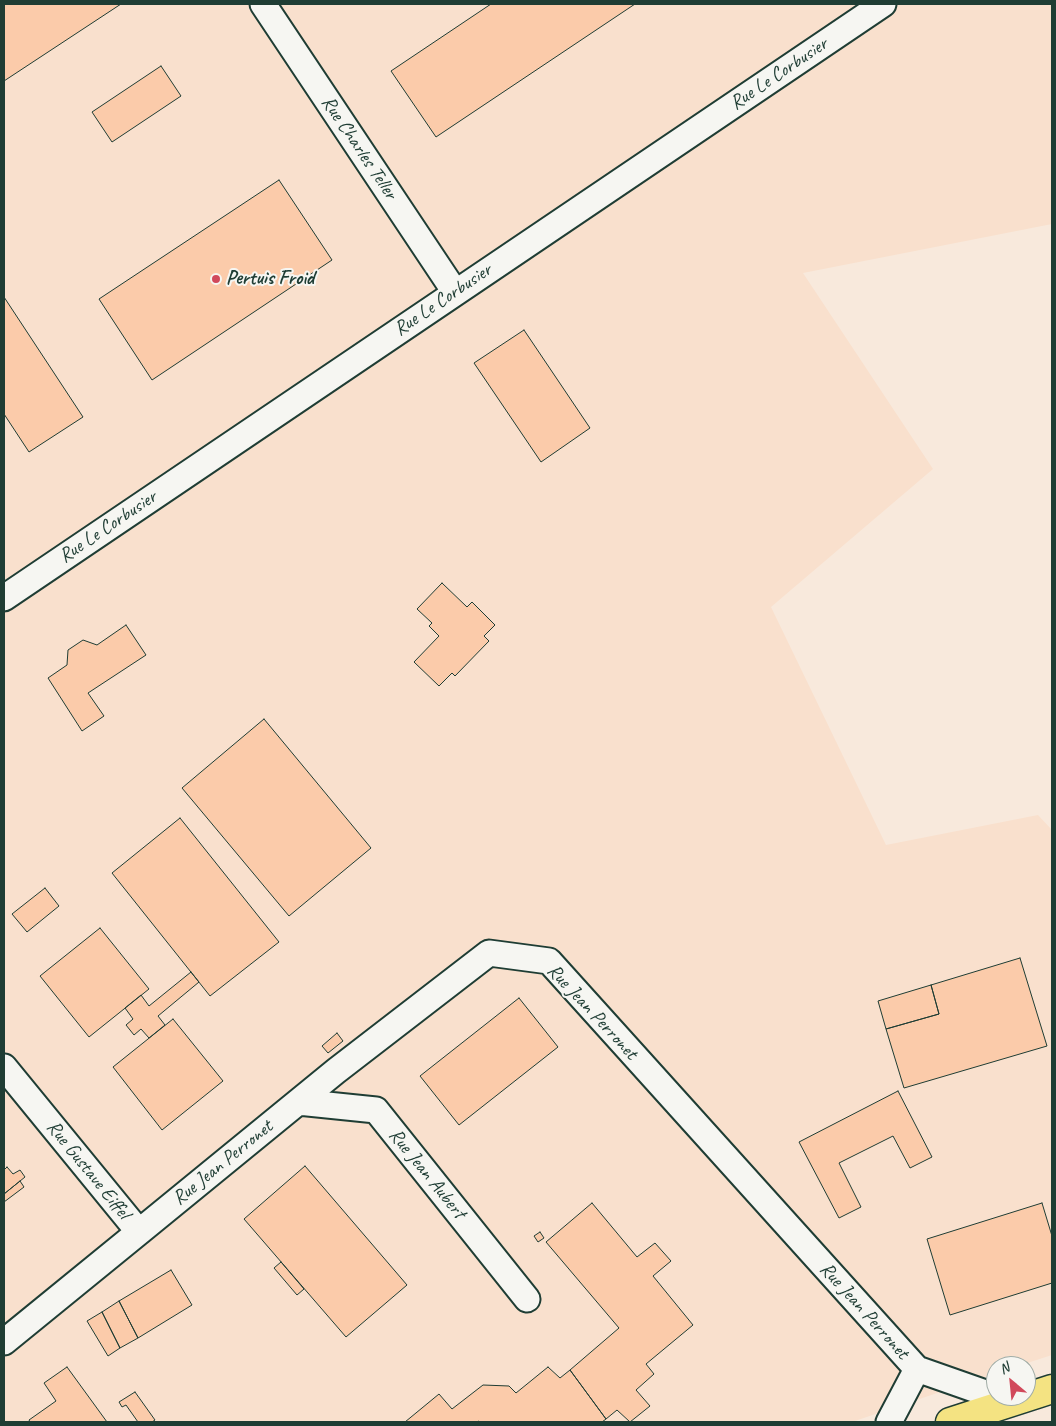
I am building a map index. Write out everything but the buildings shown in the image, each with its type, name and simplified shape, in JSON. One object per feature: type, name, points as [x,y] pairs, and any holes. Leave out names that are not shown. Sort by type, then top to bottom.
[{"type":"main road","points":[[1036,1394],[1052,1389]]},
{"type":"main road","points":[[950,1422],[999,1406]]},
{"type":"street","name":"Rue Charles Teller","points":[[263,4],[456,292]]},
{"type":"street","name":"Rue Le Corbusier","points":[[4,598],[883,4]]},
{"type":"street","name":"Rue Jean Perronet","points":[[139,1232],[298,1102],[489,954],[549,961],[917,1370],[986,1393]]},
{"type":"street","name":"Rue Gustave Eiffel","points":[[4,1067],[139,1232],[4,1342]]},
{"type":"street","name":"Rue Jean Aubert","points":[[298,1102],[376,1110],[527,1299]]},
{"type":"street","name":"Rue Jean Perronet","points":[[889,1422],[917,1370]]},
{"type":"shaded area","points":[[4,4],[1052,4],[1052,224],[803,273],[933,469],[771,607],[886,845],[1038,815],[1052,830],[1052,1355],[1036,1360],[1036,1356],[986,1356],[986,1376],[852,1422],[4,1422]]},
{"type":"place","name":"Pertuis Froid","points":[[216,279]]}]
